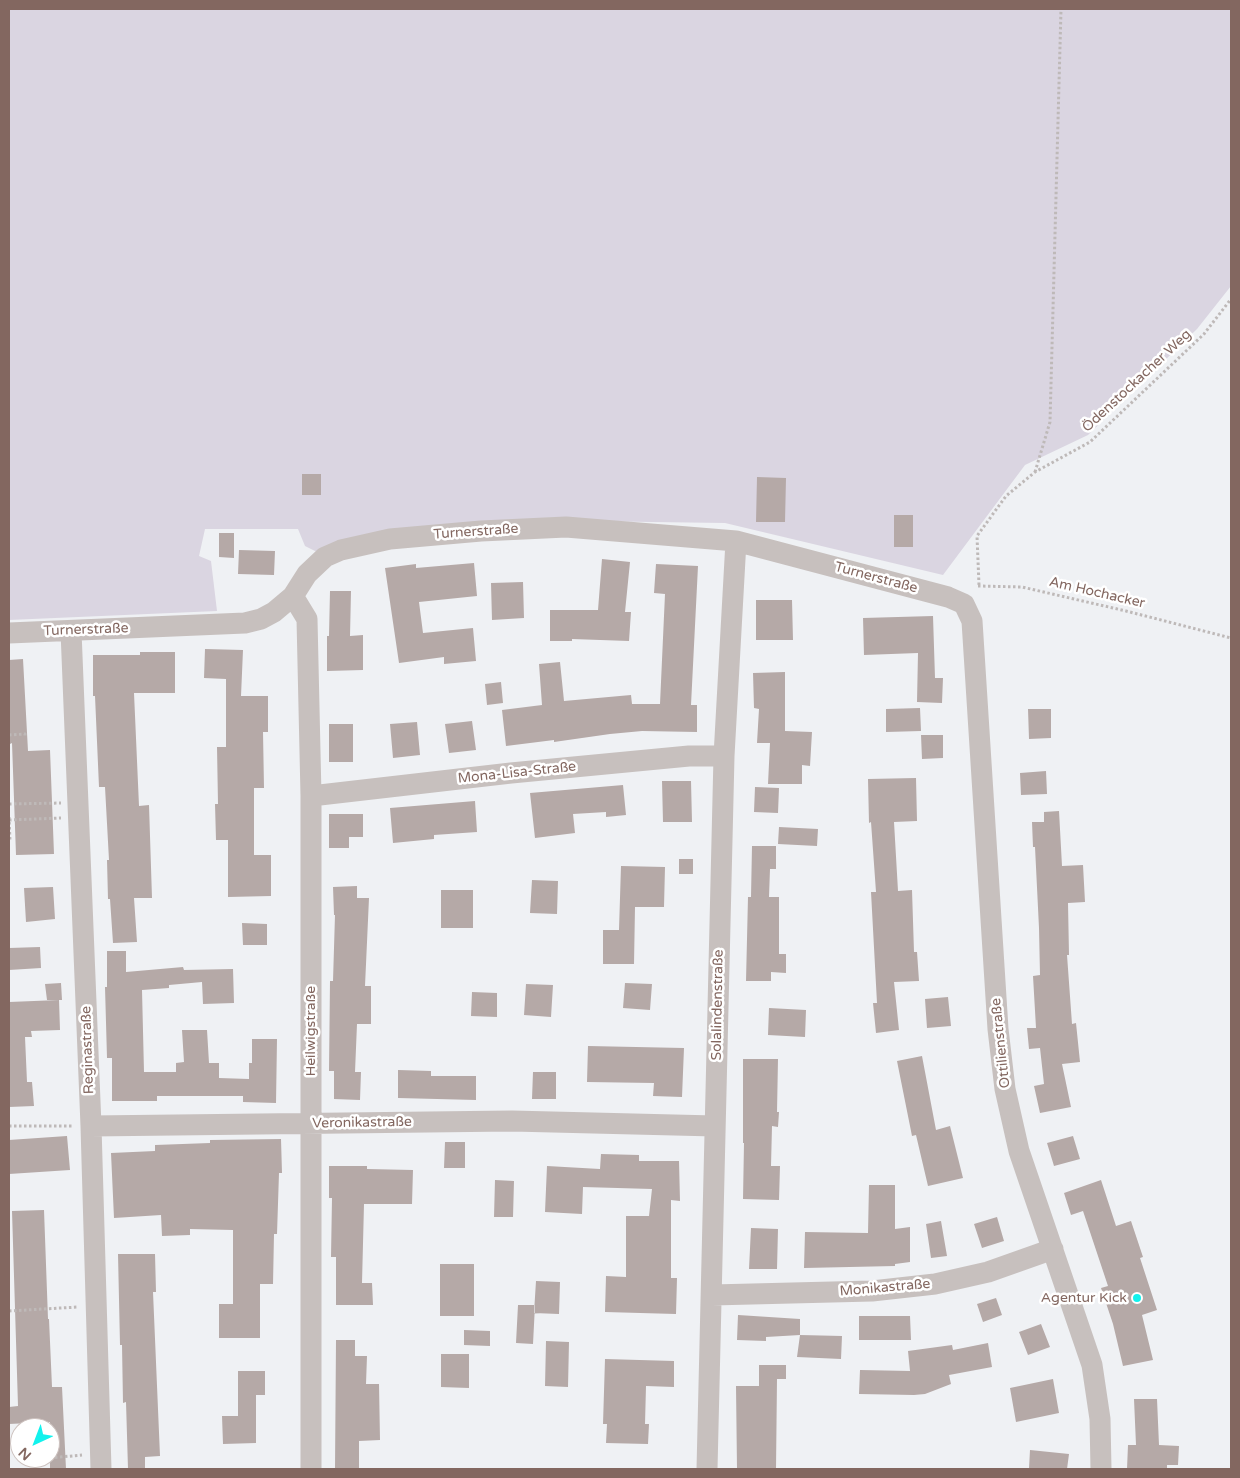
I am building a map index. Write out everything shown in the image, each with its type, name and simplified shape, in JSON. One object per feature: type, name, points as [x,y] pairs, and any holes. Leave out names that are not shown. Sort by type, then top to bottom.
[{"type":"street","name":"Turnerstraße","points":[[9,633],[245,623],[261,619],[274,612],[293,596],[307,574],[325,557],[342,550],[390,540],[481,531],[566,527],[736,541],[948,597],[964,604]]},
{"type":"street","name":"Solalindenstraße","points":[[707,1469],[724,756],[736,541]]},
{"type":"street","name":"Heilwigstraße","points":[[293,596],[307,619],[311,796],[311,1469]]},
{"type":"street","name":"Ottilienstraße","points":[[964,604],[972,621],[998,1029],[1005,1090],[1019,1151],[1092,1365],[1100,1419],[1100,1469]]},
{"type":"street","name":"Reginastraße","points":[[71,631],[91,1126],[100,1462]]},
{"type":"street","name":"Mona-Lisa-Straße","points":[[311,796],[511,773],[689,756],[724,756]]},
{"type":"street","name":"Veronikastraße","points":[[91,1126],[512,1121],[715,1126]]},
{"type":"street","name":"Monikastraße","points":[[712,1295],[872,1291],[935,1284],[988,1272],[1053,1249]]},
{"type":"path","points":[[1035,472],[1050,422],[1061,9]]},
{"type":"path","name":"Ödenstockacher Weg","points":[[979,585],[977,536],[1006,496],[1035,472],[1090,442],[1204,334],[1231,300]]},
{"type":"path","points":[[964,604],[979,585]]},
{"type":"path","name":"Am Hochacker","points":[[979,585],[1022,588],[1126,611],[1231,638]]},
{"type":"path","points":[[9,735],[25,734],[25,738]]},
{"type":"path","points":[[9,804],[78,810]]},
{"type":"path","points":[[10,841],[9,819],[78,810]]},
{"type":"path","points":[[9,1126],[91,1126]]},
{"type":"path","points":[[9,1311],[96,1306]]},
{"type":"path","points":[[60,1459],[100,1462]]},
{"type":"shaded area","points":[[9,9],[1231,9],[1231,286],[1197,329],[1088,435],[1025,465],[943,575],[725,523],[507,520],[321,554],[305,546],[298,529],[205,529],[199,556],[211,561],[217,611],[9,620]]},
{"type":"building","points":[[302,474],[321,474],[321,495],[302,495]]},
{"type":"building","points":[[757,477],[786,478],[785,522],[756,522]]},
{"type":"building","points":[[894,515],[913,515],[913,547],[894,547]]},
{"type":"building","points":[[219,533],[234,533],[234,558],[219,557]]},
{"type":"building","points":[[239,550],[275,551],[274,575],[238,574]]},
{"type":"building","points":[[602,559],[630,562],[625,612],[631,612],[629,641],[572,639],[572,641],[550,641],[550,610],[598,610]]},
{"type":"building","points":[[474,563],[477,596],[419,602],[423,633],[473,628],[476,661],[444,664],[444,657],[399,663],[385,568],[416,564],[416,568]]},
{"type":"building","points":[[656,564],[698,566],[691,705],[697,705],[697,732],[642,731],[506,746],[502,710],[542,705],[539,664],[560,662],[564,701],[631,695],[632,704],[660,704],[665,594],[654,593]]},
{"type":"building","points":[[523,582],[524,618],[492,620],[491,583]]},
{"type":"building","points":[[330,591],[351,591],[350,636],[363,635],[363,670],[327,671]]},
{"type":"building","points":[[756,600],[792,600],[793,640],[756,640]]},
{"type":"building","points":[[933,616],[935,678],[943,678],[942,703],[917,702],[918,653],[864,655],[863,618]]},
{"type":"building","points":[[205,649],[243,650],[241,696],[268,696],[268,732],[263,732],[264,788],[254,788],[254,855],[271,855],[271,896],[228,897],[228,840],[216,840],[215,804],[218,804],[217,747],[226,747],[226,679],[204,678]]},
{"type":"building","points":[[140,652],[175,652],[175,693],[134,693],[139,806],[149,805],[152,898],[134,898],[137,942],[113,943],[110,899],[108,899],[107,860],[109,860],[105,787],[99,787],[95,696],[93,696],[93,655],[140,655]]},
{"type":"building","points":[[23,659],[28,751],[50,750],[54,854],[16,855],[12,743],[10,744],[9,733],[9,660]]},
{"type":"building","points":[[785,672],[785,731],[812,732],[810,766],[802,765],[802,784],[768,784],[770,743],[757,743],[759,709],[754,708],[753,673]]},
{"type":"building","points":[[501,682],[503,703],[487,705],[485,684]]},
{"type":"building","points":[[920,708],[921,731],[886,732],[886,709]]},
{"type":"building","points":[[1028,709],[1051,709],[1051,738],[1029,739]]},
{"type":"building","points":[[472,721],[476,750],[449,753],[445,724]]},
{"type":"building","points":[[417,722],[420,755],[393,758],[390,724]]},
{"type":"building","points":[[329,724],[353,724],[353,762],[329,762]]},
{"type":"building","points":[[921,735],[943,735],[943,758],[922,759]]},
{"type":"building","points":[[1046,771],[1047,794],[1021,795],[1020,773]]},
{"type":"building","points":[[916,778],[917,821],[894,822],[898,891],[912,890],[914,952],[917,952],[919,981],[894,982],[899,1030],[876,1033],[873,1003],[877,1003],[871,892],[876,892],[871,822],[869,823],[868,779]]},
{"type":"building","points":[[662,781],[691,781],[692,822],[663,822]]},
{"type":"building","points":[[623,785],[626,815],[606,817],[606,812],[573,814],[575,833],[535,838],[530,793]]},
{"type":"building","points":[[755,787],[779,788],[778,813],[754,812]]},
{"type":"building","points":[[475,801],[477,832],[434,835],[434,839],[393,843],[390,808]]},
{"type":"building","points":[[1059,811],[1062,866],[1083,865],[1085,902],[1068,903],[1069,955],[1067,955],[1072,1024],[1076,1023],[1080,1062],[1062,1064],[1071,1107],[1040,1113],[1034,1086],[1044,1084],[1040,1048],[1029,1049],[1027,1028],[1036,1028],[1033,976],[1040,975],[1035,847],[1033,847],[1032,822],[1044,822],[1044,812]]},
{"type":"building","points":[[329,814],[363,814],[363,837],[349,837],[349,848],[329,848]]},
{"type":"building","points":[[779,827],[818,829],[817,846],[778,844]]},
{"type":"building","points":[[752,846],[776,846],[776,869],[770,869],[769,897],[779,897],[779,954],[786,954],[786,973],[771,972],[771,981],[746,981],[748,897],[751,897]]},
{"type":"building","points":[[679,859],[693,859],[693,874],[679,874]]},
{"type":"building","points":[[621,866],[665,867],[664,907],[635,907],[634,964],[603,964],[603,930],[619,930]]},
{"type":"building","points":[[532,880],[558,881],[557,914],[530,913]]},
{"type":"building","points":[[357,886],[357,898],[369,898],[365,986],[371,986],[371,1024],[357,1024],[355,1072],[361,1072],[360,1100],[334,1099],[334,1071],[329,1071],[330,981],[333,981],[335,915],[333,887]]},
{"type":"building","points":[[53,887],[55,919],[26,922],[24,888]]},
{"type":"building","points":[[441,890],[473,890],[473,928],[441,928]]},
{"type":"building","points":[[242,923],[267,924],[267,945],[243,945]]},
{"type":"building","points":[[40,947],[41,968],[9,970],[9,948]]},
{"type":"building","points":[[107,951],[126,951],[126,972],[183,967],[184,970],[233,969],[234,1003],[203,1004],[202,982],[169,985],[169,988],[142,990],[144,1072],[176,1072],[176,1063],[184,1062],[182,1030],[207,1030],[209,1063],[219,1063],[219,1078],[249,1079],[249,1063],[252,1063],[252,1039],[277,1039],[276,1103],[243,1102],[243,1096],[157,1096],[157,1101],[112,1101],[112,1058],[107,1058],[105,987],[107,987]]},
{"type":"building","points":[[61,983],[62,1000],[47,1000],[45,984]]},
{"type":"building","points":[[625,983],[652,984],[650,1010],[623,1008]]},
{"type":"building","points":[[526,984],[553,985],[551,1017],[524,1015]]},
{"type":"building","points":[[472,992],[497,993],[497,1017],[471,1016]]},
{"type":"building","points":[[948,997],[951,1026],[927,1028],[925,999]]},
{"type":"building","points":[[59,1000],[60,1030],[31,1031],[32,1037],[25,1037],[27,1082],[32,1082],[34,1106],[9,1107],[9,1002]]},
{"type":"building","points":[[769,1008],[806,1010],[805,1037],[768,1035]]},
{"type":"building","points":[[588,1046],[684,1048],[682,1097],[653,1096],[654,1083],[587,1082]]},
{"type":"building","points":[[922,1056],[936,1130],[950,1126],[963,1178],[928,1186],[916,1135],[912,1136],[897,1061]]},
{"type":"building","points":[[743,1059],[778,1059],[777,1112],[779,1112],[778,1127],[772,1126],[771,1166],[780,1166],[779,1200],[743,1199]]},
{"type":"building","points":[[398,1070],[431,1071],[431,1076],[476,1076],[476,1100],[398,1098]]},
{"type":"building","points":[[533,1072],[556,1072],[556,1099],[532,1099]]},
{"type":"building","points":[[67,1136],[70,1170],[9,1174],[9,1140]]},
{"type":"building","points":[[1073,1136],[1080,1159],[1054,1166],[1047,1143]]},
{"type":"building","points":[[281,1139],[282,1173],[279,1173],[277,1234],[274,1234],[273,1284],[260,1284],[260,1338],[219,1338],[219,1304],[233,1304],[233,1230],[190,1229],[190,1235],[162,1236],[161,1215],[114,1218],[111,1153],[155,1151],[155,1145],[210,1143],[210,1140]]},
{"type":"building","points":[[445,1142],[465,1142],[465,1168],[444,1168]]},
{"type":"building","points":[[601,1154],[639,1155],[639,1161],[679,1161],[680,1201],[671,1200],[671,1278],[677,1278],[676,1314],[605,1312],[606,1276],[626,1277],[626,1216],[649,1216],[652,1189],[583,1187],[582,1214],[545,1212],[547,1166],[600,1169]]},
{"type":"building","points":[[329,1166],[367,1166],[367,1169],[413,1170],[412,1204],[364,1204],[362,1283],[372,1283],[373,1305],[336,1305],[336,1257],[331,1257],[332,1198],[329,1198]]},
{"type":"building","points":[[495,1180],[514,1181],[513,1217],[494,1217]]},
{"type":"building","points":[[1101,1180],[1116,1226],[1131,1221],[1143,1257],[1140,1258],[1157,1310],[1142,1315],[1153,1360],[1123,1366],[1113,1324],[1101,1288],[1108,1286],[1083,1211],[1071,1215],[1064,1193]]},
{"type":"building","points":[[869,1185],[895,1185],[895,1229],[910,1227],[910,1262],[895,1264],[895,1266],[804,1268],[805,1232],[868,1233]]},
{"type":"building","points":[[44,1210],[52,1387],[62,1387],[66,1469],[50,1469],[60,1468],[60,1418],[10,1418],[9,1424],[9,1407],[18,1406],[12,1211]]},
{"type":"building","points":[[997,1217],[1004,1241],[982,1248],[974,1224]]},
{"type":"building","points":[[941,1221],[947,1256],[931,1258],[926,1224]]},
{"type":"building","points":[[751,1228],[778,1229],[777,1269],[749,1269]]},
{"type":"building","points":[[118,1254],[155,1254],[156,1292],[153,1292],[160,1456],[145,1457],[145,1469],[128,1469],[126,1402],[123,1403],[122,1345],[120,1345]]},
{"type":"building","points":[[440,1264],[474,1264],[474,1316],[440,1316]]},
{"type":"building","points":[[536,1281],[560,1282],[559,1314],[534,1313]]},
{"type":"building","points":[[996,1298],[1002,1315],[983,1322],[977,1304]]},
{"type":"building","points":[[518,1305],[535,1305],[533,1344],[516,1343]]},
{"type":"building","points":[[738,1315],[800,1319],[800,1335],[766,1337],[766,1341],[737,1340]]},
{"type":"building","points":[[859,1316],[910,1316],[911,1340],[859,1340]]},
{"type":"building","points":[[1041,1324],[1050,1347],[1028,1355],[1019,1332]]},
{"type":"building","points":[[464,1330],[490,1331],[490,1346],[464,1345]]},
{"type":"building","points":[[800,1335],[842,1336],[841,1359],[797,1357]]},
{"type":"building","points":[[336,1340],[355,1340],[355,1356],[367,1356],[366,1384],[379,1384],[380,1440],[359,1441],[359,1469],[335,1469]]},
{"type":"building","points":[[546,1341],[569,1342],[568,1387],[545,1386]]},
{"type":"building","points":[[988,1343],[992,1367],[949,1375],[951,1384],[925,1394],[859,1394],[860,1370],[910,1371],[908,1351],[952,1345],[953,1350]]},
{"type":"building","points":[[441,1354],[469,1354],[469,1388],[441,1387]]},
{"type":"building","points":[[605,1359],[674,1361],[674,1387],[646,1386],[645,1424],[649,1424],[648,1444],[606,1443],[607,1424],[603,1424]]},
{"type":"building","points":[[759,1365],[786,1365],[786,1379],[777,1379],[776,1469],[737,1469],[736,1386],[759,1386]]},
{"type":"building","points":[[238,1371],[265,1371],[265,1395],[256,1395],[256,1443],[223,1444],[222,1416],[238,1416]]},
{"type":"building","points":[[1053,1379],[1059,1413],[1016,1422],[1010,1388]]},
{"type":"building","points":[[1134,1399],[1157,1399],[1159,1445],[1179,1446],[1178,1465],[1167,1465],[1167,1469],[1127,1469],[1128,1445],[1136,1445]]},
{"type":"building","points":[[1030,1450],[1069,1454],[1067,1469],[1029,1469]]},
{"type":"place","name":"Agentur Kick","points":[[1137,1298]]}]
